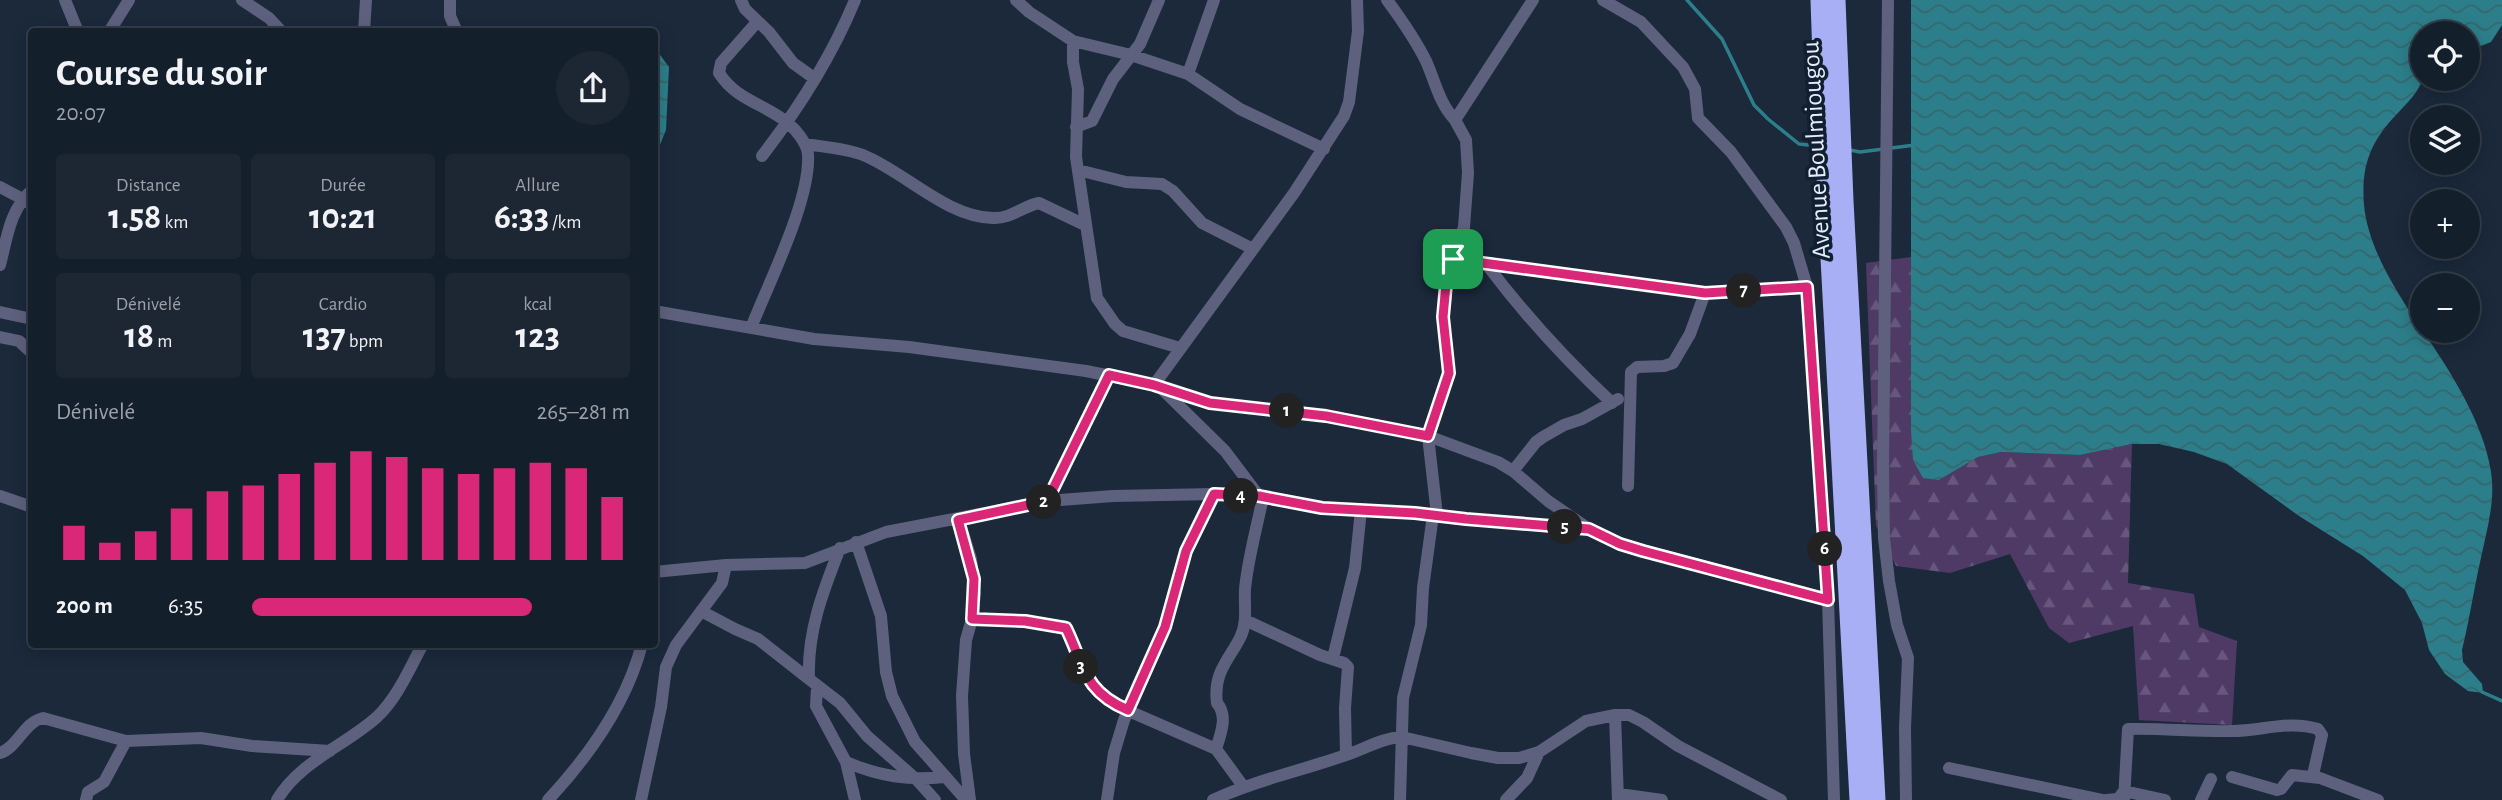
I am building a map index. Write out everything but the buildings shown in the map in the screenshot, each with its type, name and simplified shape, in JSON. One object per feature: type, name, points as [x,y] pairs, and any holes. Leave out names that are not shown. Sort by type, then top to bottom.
[{"type":"highway","name":"Avenue Boulmiougou","points":[[1820,0],[1832,113]]},
{"type":"highway","name":"Avenue Boulmiougou","points":[[1836,0],[1832,113],[1859,800]]},
{"type":"highway","name":"Avenue Boulmiougou","points":[[1835,202],[1876,800]]},
{"type":"street","points":[[65,0],[76,28]]},
{"type":"street","points":[[112,28],[129,0]]},
{"type":"street","points":[[242,0],[269,18],[278,28]]},
{"type":"street","points":[[364,28],[366,0]]},
{"type":"street","points":[[450,0],[450,16],[455,28]]},
{"type":"street","points":[[741,0],[793,63],[814,78]]},
{"type":"street","points":[[762,156],[788,123],[835,44],[855,0]]},
{"type":"street","points":[[1016,0],[1029,12],[1073,41],[1132,55],[1188,74],[1240,109],[1324,149]]},
{"type":"street","points":[[1076,127],[1092,121],[1113,79],[1148,29],[1159,0]]},
{"type":"street","points":[[1188,74],[1214,0]]},
{"type":"street","points":[[1157,386],[1180,348],[1324,149],[1344,116],[1349,102],[1358,31],[1357,0]]},
{"type":"street","points":[[1387,0],[1419,48],[1445,107],[1466,140],[1468,173],[1464,227],[1446,284],[1443,317],[1449,373],[1428,436],[1435,515],[1421,625],[1403,698],[1400,800]]},
{"type":"street","points":[[1455,120],[1533,0]]},
{"type":"street","points":[[1603,0],[1641,22],[1683,67],[1695,89],[1698,118],[1731,152],[1786,227],[1794,243],[1807,287],[1828,600],[1834,800]]},
{"type":"street","points":[[1888,0],[1884,538],[1897,625],[1908,658],[1906,800]]},
{"type":"street","points":[[751,328],[799,208],[808,155],[805,144],[788,123],[733,91],[719,73],[721,63],[757,22]]},
{"type":"street","points":[[1073,41],[1073,62],[1078,89],[1078,170],[1097,299],[1115,324],[1124,331],[1180,348]]},
{"type":"street","points":[[805,144],[861,154],[941,200],[982,218],[1007,216],[1039,203],[1085,225]]},
{"type":"street","points":[[1078,170],[1126,182],[1162,184],[1173,191],[1199,221],[1253,249]]},
{"type":"street","points":[[0,187],[26,202],[14,212],[0,265]]},
{"type":"street","points":[[1453,259],[1705,293],[1807,287]]},
{"type":"street","points":[[1487,265],[1516,302],[1612,403]]},
{"type":"street","points":[[1628,486],[1629,390],[1633,369],[1673,363],[1690,334],[1705,293]]},
{"type":"street","points":[[658,311],[814,339],[909,347],[1109,375],[1157,386],[1210,403],[1326,416],[1428,436],[1481,454],[1513,471],[1589,529],[1620,544],[1828,600]]},
{"type":"street","points":[[0,312],[28,318]]},
{"type":"street","points":[[0,337],[19,341],[28,349]]},
{"type":"street","points":[[1047,501],[1109,375]]},
{"type":"street","points":[[1157,386],[1225,451],[1261,497],[1247,577],[1245,620],[1241,636],[1223,664],[1218,678],[1217,703],[1224,718],[1216,749]]},
{"type":"street","points":[[1513,471],[1543,437],[1564,425],[1583,419],[1629,390]]},
{"type":"street","points":[[658,572],[726,565],[794,565],[886,532],[1047,501],[1113,496],[1214,494],[1261,497],[1322,508],[1589,529]]},
{"type":"street","points":[[1107,800],[1114,753],[1128,710],[1165,627],[1186,551],[1214,494]]},
{"type":"street","points":[[0,496],[28,506]]},
{"type":"street","points":[[1333,658],[1355,568],[1361,510]]},
{"type":"street","points":[[958,520],[974,579],[972,619],[965,640],[962,696],[968,800]]},
{"type":"street","points":[[856,542],[881,616],[886,672],[892,696],[915,742],[944,777],[968,800]]},
{"type":"street","points":[[840,548],[813,622],[808,648],[816,706],[846,762],[855,800]]},
{"type":"street","points":[[641,800],[662,707],[666,667],[676,645],[722,583],[726,565]]},
{"type":"street","points":[[701,611],[758,639],[840,703],[867,736],[918,780],[935,800]]},
{"type":"street","points":[[972,619],[1025,621],[1066,628],[1080,665],[1095,687],[1115,705],[1216,749],[1243,786]]},
{"type":"street","points":[[1245,620],[1348,667],[1346,755]]},
{"type":"street","points":[[278,800],[288,785],[388,706],[421,648]]},
{"type":"street","points":[[548,800],[591,747],[611,717],[628,687],[641,648]]},
{"type":"street","points":[[1615,715],[1619,797],[1662,800]]},
{"type":"street","points":[[1213,800],[1243,786],[1346,755],[1378,741],[1402,737],[1497,758],[1519,758],[1539,752],[1579,724],[1615,715],[1629,715],[1678,746],[1781,800]]},
{"type":"street","points":[[0,753],[17,741],[35,719],[43,718],[127,741],[201,738],[252,746],[330,751]]},
{"type":"street","points":[[2124,795],[2128,729],[2234,732],[2263,726],[2306,725],[2318,729],[2322,735],[2313,775]]},
{"type":"street","points":[[86,800],[88,792],[104,782],[127,741]]},
{"type":"street","points":[[1507,800],[1527,778],[1539,752]]},
{"type":"street","points":[[846,762],[872,773],[918,780],[944,777]]},
{"type":"street","points":[[1949,768],[2105,800],[2118,799],[2124,795],[2165,800]]},
{"type":"street","points":[[2232,777],[2273,789],[2279,794],[2292,775],[2313,775],[2378,800]]},
{"type":"street","points":[[2201,800],[2211,779]]},
{"type":"green space","points":[[1911,257],[1911,430],[1939,480],[1978,457],[2001,452],[2080,455],[2132,444],[2128,583],[2194,594],[2199,627],[2237,641],[2232,725],[2139,720],[2133,626],[2069,643],[2049,628],[2010,554],[1950,573],[1896,566],[1876,526],[1866,263]]},
{"type":"water","points":[[1911,0],[2502,0],[2502,25],[2491,42],[2480,46],[2480,21],[2410,21],[2410,91],[2416,91],[2374,145],[2366,166],[2363,191],[2371,238],[2394,286],[2410,311],[2410,343],[2431,343],[2464,397],[2487,453],[2492,484],[2491,508],[2462,650],[2463,662],[2482,684],[2483,693],[2468,691],[2445,674],[2429,650],[2422,623],[2405,590],[2363,556],[2299,516],[2227,464],[2194,452],[2159,444],[2132,444],[2080,455],[2001,452],[1978,457],[1939,480],[1923,478],[1913,460]]},
{"type":"water","points":[[658,52],[669,67],[666,130],[658,150]]},
{"type":"waterway","points":[[1687,0],[1722,39],[1754,105],[1799,144],[1818,146]]},
{"type":"waterway","points":[[1850,150],[1860,152],[1915,145]]},
{"type":"waterway","points":[[2482,692],[2502,701]]},
{"type":"route","points":[[1453,259],[1705,293],[1807,287],[1828,600],[1643,551],[1620,544],[1589,529],[1415,513],[1342,510],[1259,496],[1214,494],[1186,551],[1165,627],[1128,710],[1115,705],[1095,687],[1080,665],[1068,629],[1025,621],[972,619],[974,579],[971,559],[958,520],[1047,501],[1109,375],[1154,385],[1210,403],[1326,416],[1428,436],[1448,381],[1449,364],[1443,317],[1446,284],[1453,259]]}]
